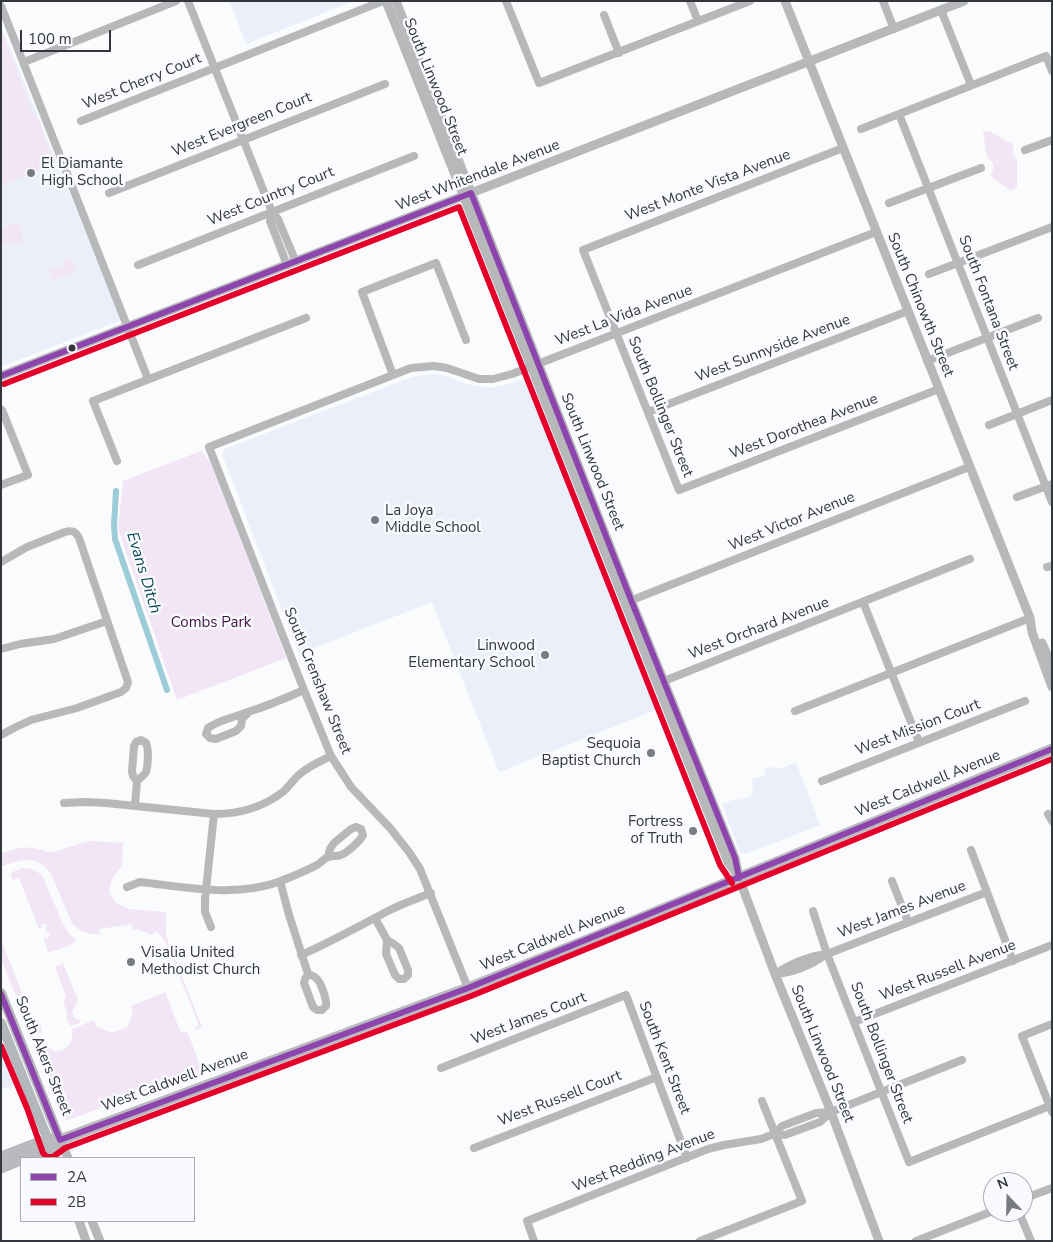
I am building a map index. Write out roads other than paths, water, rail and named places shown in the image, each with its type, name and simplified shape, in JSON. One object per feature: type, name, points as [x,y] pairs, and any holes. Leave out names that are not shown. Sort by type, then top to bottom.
[{"type":"main road","name":"West Caldwell Avenue","points":[[30,1157],[51,1149],[60,1140],[468,988],[1052,749]]},
{"type":"main road","name":"South Akers Street","points":[[1,993],[60,1140]]},
{"type":"main road","name":"South Akers Street","points":[[1,1023],[51,1149]]},
{"type":"main road","name":"West Caldwell Avenue","points":[[1,1157],[51,1149]]},
{"type":"main road","points":[[1,1168],[20,1160]]},
{"type":"street","points":[[24,62],[176,1]]},
{"type":"street","points":[[188,1],[272,212],[278,219],[296,262]]},
{"type":"street","name":"West Cherry Court","points":[[81,122],[385,1]]},
{"type":"street","name":"South Linwood Street","points":[[385,1],[467,195],[602,525],[640,641],[728,862],[739,878]]},
{"type":"street","name":"South Linwood Street","points":[[396,1],[467,195]]},
{"type":"street","points":[[506,1],[539,83],[750,1]]},
{"type":"street","points":[[690,1],[698,21]]},
{"type":"street","name":"South Chinowth Street","points":[[785,1],[1030,618],[1052,666]]},
{"type":"street","points":[[883,1],[894,29]]},
{"type":"street","name":"West Whitendale Avenue","points":[[1,376],[964,1]]},
{"type":"street","points":[[1,6],[148,379]]},
{"type":"street","points":[[941,10],[971,85]]},
{"type":"street","points":[[604,15],[619,53]]},
{"type":"street","points":[[861,129],[1046,56],[1052,71]]},
{"type":"street","name":"West Evergreen Court","points":[[110,193],[385,84]]},
{"type":"street","name":"South Fontana Street","points":[[899,114],[1017,413],[1049,485],[1052,502]]},
{"type":"street","points":[[1025,150],[1052,140]]},
{"type":"street","name":"West Monte Vista Avenue","points":[[583,250],[843,148]]},
{"type":"street","name":"West Country Court","points":[[138,265],[414,156]]},
{"type":"street","points":[[889,203],[981,168]]},
{"type":"street","points":[[272,212],[270,221],[287,265]]},
{"type":"street","points":[[930,274],[1052,227]]},
{"type":"street","name":"West La Vida Avenue","points":[[209,447],[411,368],[434,366],[447,368],[480,379],[493,380],[512,374],[876,232]]},
{"type":"street","name":"South Bollinger Street","points":[[583,250],[680,490]]},
{"type":"street","points":[[393,375],[362,292],[436,263],[466,340]]},
{"type":"street","name":"West Sunnyside Avenue","points":[[648,412],[908,311]]},
{"type":"street","points":[[117,462],[93,401],[306,318]]},
{"type":"street","points":[[928,361],[1038,318]]},
{"type":"street","name":"South Linwood Street","points":[[535,365],[571,468],[664,681],[735,858],[739,878],[831,1112],[879,1241]]},
{"type":"street","name":"West Dorothea Avenue","points":[[680,490],[939,389]]},
{"type":"street","points":[[989,424],[1052,400]]},
{"type":"street","points":[[1,485],[28,475],[2,410]]},
{"type":"street","name":"South Crenshaw Street","points":[[209,447],[331,756],[351,787],[390,828],[420,869],[468,988]]},
{"type":"street","name":"West Victor Avenue","points":[[628,602],[970,467]]},
{"type":"street","points":[[571,468],[577,471],[595,514],[602,525]]},
{"type":"street","points":[[1017,497],[1049,485]]},
{"type":"street","points":[[1,562],[36,543],[66,531],[71,530],[74,532],[79,538],[127,678],[127,685],[121,692],[77,708],[30,720],[1,735]]},
{"type":"street","name":"West Orchard Avenue","points":[[664,681],[970,559]]},
{"type":"street","points":[[863,602],[919,742]]},
{"type":"street","points":[[795,711],[1030,618]]},
{"type":"street","name":"South Chinowth Street","points":[[1030,618],[1032,632],[1052,687]]},
{"type":"street","points":[[1,649],[54,638],[107,620]]},
{"type":"street","points":[[640,641],[651,658],[658,676],[664,681]]},
{"type":"street","points":[[248,713],[242,719],[241,726],[236,731],[216,739],[210,738],[206,734],[208,728],[212,725],[248,713],[304,690]]},
{"type":"street","name":"West Mission Court","points":[[822,781],[1025,701]]},
{"type":"street","points":[[135,805],[137,781],[132,771],[134,746],[136,742],[141,740],[146,743],[148,748],[147,764],[146,772],[137,781]]},
{"type":"street","points":[[64,803],[85,802],[135,805],[227,814],[249,810],[266,803],[283,791],[301,773],[331,756]]},
{"type":"street","points":[[211,927],[206,912],[206,889],[214,814]]},
{"type":"street","points":[[127,887],[140,882],[206,889],[242,889],[262,886],[280,881],[328,857],[340,856],[362,839],[361,829],[351,829],[334,843],[328,857]]},
{"type":"street","points":[[971,850],[1013,961]]},
{"type":"street","points":[[280,881],[308,974]]},
{"type":"street","points":[[892,881],[908,922]]},
{"type":"street","name":"West James Avenue","points":[[776,974],[789,965],[813,956],[827,954],[987,892]]},
{"type":"street","points":[[301,955],[321,947],[390,910],[431,893]]},
{"type":"street","name":"South Bollinger Street","points":[[813,911],[827,954],[909,1162],[1051,1108]]},
{"type":"street","points":[[375,918],[387,940],[399,948],[408,970],[408,975],[404,979],[399,979],[395,975],[386,954],[387,940]]},
{"type":"street","name":"West Russell Avenue","points":[[854,1022],[1052,946]]},
{"type":"street","name":"West James Court","points":[[442,1068],[626,995]]},
{"type":"street","name":"South Kent Street","points":[[626,995],[687,1158]]},
{"type":"street","points":[[1051,1108],[1022,1036],[1052,1024]]},
{"type":"street","name":"West Redding Avenue","points":[[534,1241],[527,1221],[708,1149],[774,1134],[782,1126],[816,1113],[831,1112],[962,1060]]},
{"type":"street","name":"West Russell Court","points":[[474,1148],[657,1076]]},
{"type":"street","points":[[700,1241],[802,1201],[762,1101]]},
{"type":"street","name":"South Akers Street","points":[[60,1140],[68,1157]]},
{"type":"street","points":[[1033,1195],[1052,1188]]},
{"type":"street","points":[[916,1241],[983,1215]]},
{"type":"street","points":[[79,1222],[86,1241]]},
{"type":"street","points":[[92,1222],[100,1241]]},
{"type":"street","points":[[1024,1222],[1031,1241]]},
{"type":"waterway","name":"Evans Ditch","points":[[116,491],[115,539],[167,690]]},
{"type":"place","name":"El Diamante High School","points":[[31,173]]},
{"type":"place","name":"La Joya Middle School","points":[[375,520]]},
{"type":"place","name":"Linwood Elementary School","points":[[545,655]]},
{"type":"place","name":"Sequoia Baptist Church","points":[[651,753]]},
{"type":"place","name":"Fortress of Truth","points":[[693,831]]},
{"type":"place","name":"Visalia United Methodist Church","points":[[131,962]]},
{"type":"park label","name":"Combs Park","points":[[211,623]]}]
